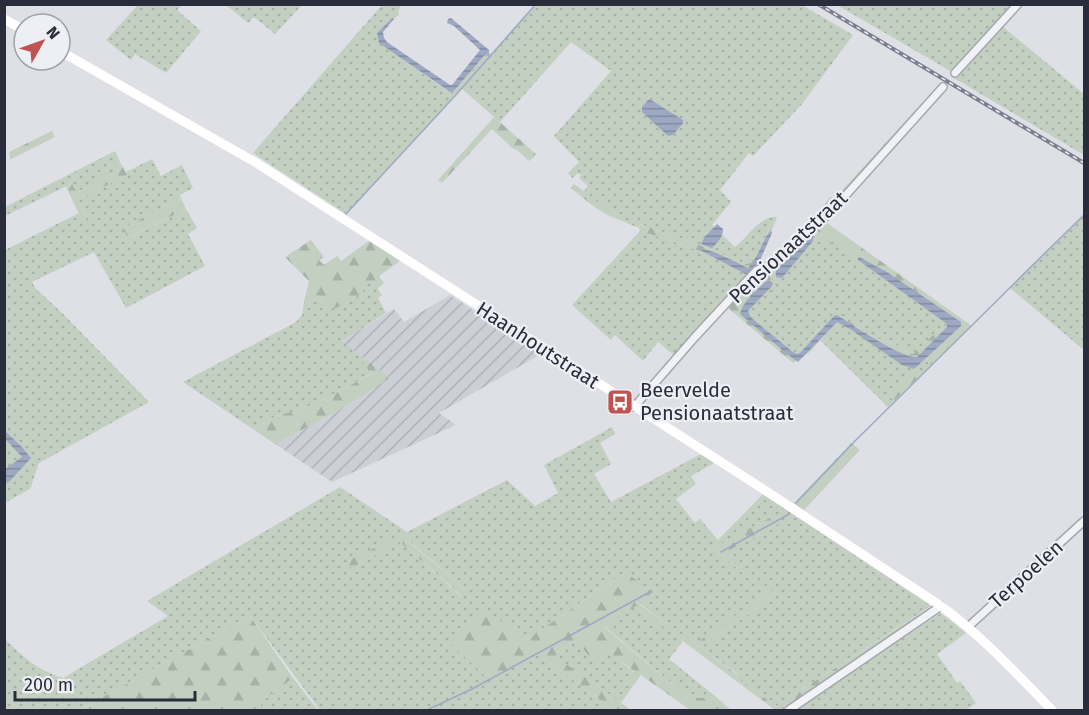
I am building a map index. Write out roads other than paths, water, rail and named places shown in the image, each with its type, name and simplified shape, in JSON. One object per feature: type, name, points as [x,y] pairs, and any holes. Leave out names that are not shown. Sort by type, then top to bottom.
[{"type":"street","points":[[955,73],[1018,4]]},
{"type":"street","name":"Haanhoutstraat","points":[[72,58],[255,162],[941,606],[993,650],[1053,711]]},
{"type":"street","name":"Pensionaatstraat","points":[[634,407],[757,270],[777,263],[846,195],[943,87]]},
{"type":"street","name":"Terpoelen","points":[[968,627],[1084,521]]},
{"type":"street","points":[[789,711],[941,606]]},
{"type":"water","points":[[392,18],[394,19],[383,32],[387,42],[450,85],[480,50],[454,26],[447,23],[448,19],[451,18],[489,50],[489,53],[453,92],[450,92],[379,43],[377,33]]},
{"type":"water","points":[[648,100],[683,120],[673,135],[668,136],[642,112],[642,107]]},
{"type":"water","points":[[717,224],[723,229],[718,242],[712,248],[701,244],[704,238]]},
{"type":"water","points":[[771,230],[772,233],[758,265],[747,275],[696,248],[716,253],[748,268]]},
{"type":"water","points":[[813,234],[813,241],[782,278],[776,277],[778,267],[809,235]]},
{"type":"water","points":[[859,257],[887,272],[961,322],[961,326],[914,369],[902,365],[837,322],[798,362],[740,314],[750,296],[769,281],[773,283],[772,286],[748,311],[755,321],[793,352],[800,353],[837,315],[900,353],[917,357],[947,327],[947,324],[858,260]]},
{"type":"water","points":[[5,431],[31,458],[5,484],[5,469],[22,457],[5,439]]},
{"type":"waterway","points":[[346,214],[536,4]]},
{"type":"waterway","points":[[796,503],[855,441],[1084,215]]},
{"type":"waterway","points":[[721,552],[789,514]]},
{"type":"waterway","points":[[427,710],[472,689],[648,593]]},
{"type":"railway","points":[[818,4],[1084,163]]},
{"type":"place","name":"Beervelde Pensionaatstraat","points":[[620,402]]}]
